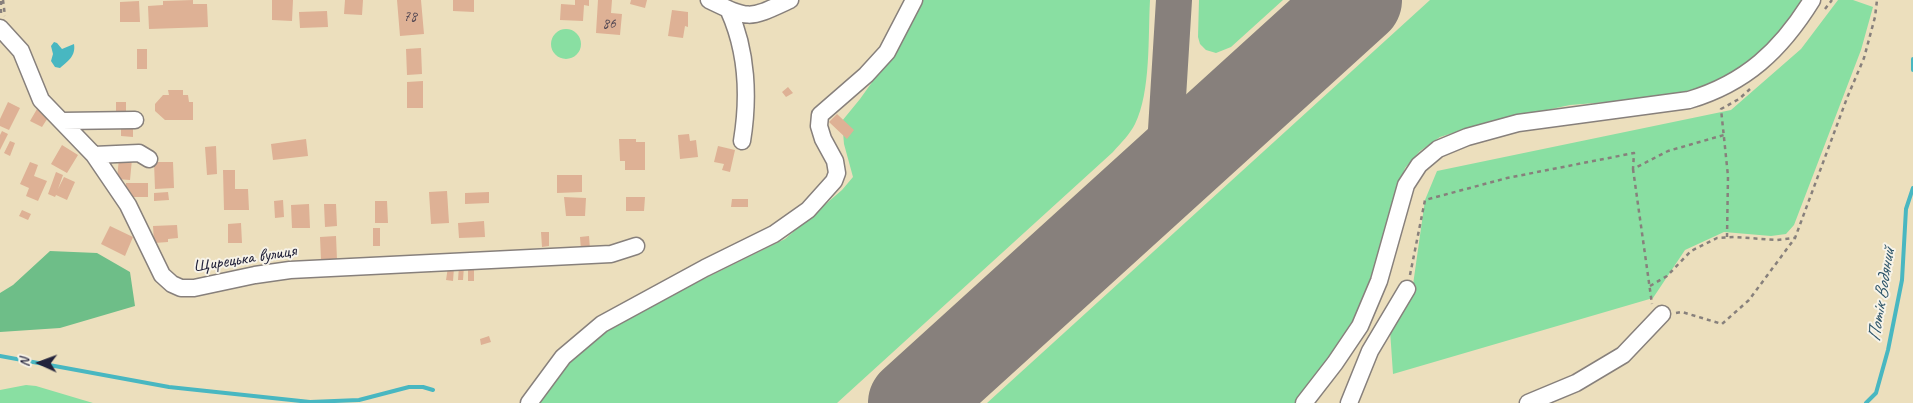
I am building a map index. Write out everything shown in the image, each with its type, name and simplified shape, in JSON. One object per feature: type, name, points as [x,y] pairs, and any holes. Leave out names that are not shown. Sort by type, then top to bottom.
[{"type":"street","points":[[710,0],[729,11],[747,16],[758,15],[790,0]]},
{"type":"street","points":[[529,403],[563,357],[602,324],[705,268],[774,234],[808,210],[834,182],[837,173],[835,161],[823,139],[819,126],[820,115],[866,75],[887,52],[914,0]]},
{"type":"street","points":[[1304,403],[1335,364],[1360,326],[1379,281],[1406,185],[1419,165],[1438,148],[1518,123],[1689,100],[1711,94],[1733,83],[1771,53],[1818,6]]},
{"type":"street","points":[[729,11],[736,25],[745,76],[746,118],[742,141]]},
{"type":"street","name":"Щирецька вулиця","points":[[2,24],[21,51],[41,100],[94,155],[128,205],[162,275],[172,284],[181,288],[194,288],[255,275],[290,270],[611,254],[636,246]]},
{"type":"street","points":[[62,121],[135,120]]},
{"type":"street","points":[[94,155],[139,153],[149,159]]},
{"type":"street","points":[[1349,403],[1370,351],[1407,289]]},
{"type":"street","points":[[1528,403],[1576,383],[1623,355],[1662,314]]},
{"type":"path","points":[[2,24],[5,18],[3,0]]},
{"type":"path","points":[[1818,6],[1832,0]]},
{"type":"path","points":[[1407,289],[1425,200],[1507,178],[1634,153],[1633,169],[1652,305],[1662,314],[1682,312],[1722,324],[1749,300],[1795,238],[1847,98],[1864,58],[1875,17],[1877,0]]},
{"type":"path","points":[[1727,237],[1728,176],[1721,109],[1739,99],[1752,88]]},
{"type":"path","points":[[1633,169],[1668,151],[1724,135]]},
{"type":"path","points":[[1650,286],[1668,276],[1691,251],[1717,238],[1765,240],[1795,238]]},
{"type":"green space","points":[[922,0],[1150,0],[1149,47],[1144,96],[1133,128],[1113,152],[837,403],[534,403],[547,384],[594,336],[647,307],[785,239],[842,190],[853,177],[844,144],[842,121],[895,50]]},
{"type":"green space","points":[[1199,0],[1283,0],[1231,47],[1216,53],[1206,50],[1200,44],[1198,37]]},
{"type":"green space","points":[[1430,0],[1803,0],[1774,39],[1748,64],[1720,86],[1684,96],[1570,105],[1482,124],[1440,137],[1420,151],[1405,168],[1369,285],[1351,325],[1302,403],[987,403]]},
{"type":"green space","points":[[1838,0],[1853,0],[1873,7],[1861,50],[1794,225],[1786,234],[1771,236],[1724,232],[1685,250],[1653,298],[1393,374],[1390,330],[1411,299],[1425,200],[1437,171],[1731,110],[1801,49]]},
{"type":"green space","points":[[566,29],[577,33],[581,44],[577,55],[566,59],[555,55],[551,44],[555,33]]},
{"type":"green space","points":[[50,251],[97,253],[130,272],[135,306],[60,328],[0,332],[0,293],[13,285]]},
{"type":"green space","points":[[26,385],[36,386],[93,403],[0,403],[0,390]]},
{"type":"water","points":[[54,42],[62,49],[74,44],[73,55],[60,68],[55,67],[51,61],[53,54],[51,46]]},
{"type":"building","points":[[193,0],[193,4],[207,4],[208,27],[149,29],[148,6],[163,5],[163,1]]},
{"type":"building","points":[[272,0],[293,0],[292,21],[272,20]]},
{"type":"building","points":[[345,0],[363,0],[362,15],[344,14]]},
{"type":"building","points":[[397,0],[421,0],[424,34],[400,36]]},
{"type":"building","points":[[453,0],[474,0],[474,12],[453,11]]},
{"type":"building","points":[[575,0],[589,0],[589,6],[584,5],[583,21],[560,20],[561,4],[575,5]]},
{"type":"building","points":[[598,0],[612,0],[611,13],[622,14],[620,35],[596,33]]},
{"type":"building","points":[[631,0],[647,0],[645,8],[630,4]]},
{"type":"building","points":[[139,1],[140,22],[120,22],[120,2]]},
{"type":"building","points":[[672,10],[688,12],[688,27],[685,26],[683,38],[668,36]]},
{"type":"building","points":[[327,11],[328,27],[300,28],[299,12]]},
{"type":"building","points":[[421,48],[422,74],[407,75],[406,49]]},
{"type":"building","points":[[137,49],[147,49],[147,69],[137,69]]},
{"type":"building","points":[[423,81],[423,108],[407,108],[407,82]]},
{"type":"building","points":[[788,87],[793,93],[786,97],[782,92]]},
{"type":"building","points":[[168,90],[183,90],[183,95],[188,95],[189,102],[193,102],[193,120],[165,120],[155,111],[155,104],[163,95],[169,95]]},
{"type":"building","points":[[8,102],[20,108],[9,130],[0,126],[0,119]]},
{"type":"building","points":[[116,102],[126,102],[126,111],[116,112]]},
{"type":"building","points":[[37,109],[49,116],[42,127],[30,121]]},
{"type":"building","points":[[837,114],[854,130],[847,139],[829,122]]},
{"type":"building","points":[[121,125],[133,125],[133,137],[121,136]]},
{"type":"building","points":[[2,131],[8,134],[0,150],[0,135]]},
{"type":"building","points":[[689,134],[690,141],[696,140],[698,157],[680,159],[678,135]]},
{"type":"building","points":[[306,139],[308,156],[273,160],[271,144]]},
{"type":"building","points":[[619,139],[636,139],[636,142],[645,142],[645,170],[625,170],[625,161],[620,161]]},
{"type":"building","points":[[10,141],[15,143],[10,156],[4,153]]},
{"type":"building","points":[[62,145],[78,155],[67,173],[51,164]]},
{"type":"building","points":[[216,146],[217,174],[207,175],[205,147]]},
{"type":"building","points":[[718,146],[735,150],[730,172],[722,170],[724,164],[714,162]]},
{"type":"building","points":[[119,158],[132,159],[130,180],[117,179]]},
{"type":"building","points":[[30,162],[38,165],[34,176],[47,181],[38,201],[26,196],[29,188],[20,184]]},
{"type":"building","points":[[154,162],[173,162],[174,188],[155,189]]},
{"type":"building","points":[[223,170],[235,170],[235,189],[248,189],[249,210],[224,210]]},
{"type":"building","points":[[56,172],[63,175],[58,189],[64,177],[75,182],[67,200],[48,194]]},
{"type":"building","points":[[557,175],[582,175],[582,192],[557,193]]},
{"type":"building","points":[[126,183],[148,183],[148,197],[125,197]]},
{"type":"building","points":[[447,191],[449,223],[431,224],[429,192]]},
{"type":"building","points":[[168,192],[169,200],[154,201],[154,193]]},
{"type":"building","points":[[489,192],[489,203],[465,204],[465,193]]},
{"type":"building","points":[[564,197],[586,198],[585,216],[566,216]]},
{"type":"building","points":[[626,197],[645,197],[644,211],[626,211]]},
{"type":"building","points":[[732,199],[748,199],[748,207],[731,207]]},
{"type":"building","points":[[283,200],[284,217],[275,218],[274,201]]},
{"type":"building","points":[[375,201],[387,201],[388,223],[375,223]]},
{"type":"building","points":[[309,204],[310,228],[292,228],[291,205]]},
{"type":"building","points":[[324,204],[336,204],[337,226],[325,227]]},
{"type":"building","points":[[22,210],[31,214],[28,220],[19,216]]},
{"type":"building","points":[[484,221],[485,237],[459,238],[458,223]]},
{"type":"building","points":[[241,223],[242,243],[228,243],[228,224]]},
{"type":"building","points":[[177,225],[178,238],[168,239],[168,242],[154,243],[153,226]]},
{"type":"building","points":[[110,226],[133,237],[125,256],[101,244]]},
{"type":"building","points":[[373,228],[380,228],[380,246],[373,246]]},
{"type":"building","points":[[541,232],[549,232],[549,246],[542,247]]},
{"type":"building","points":[[336,236],[337,260],[321,260],[320,237]]},
{"type":"building","points":[[589,236],[590,249],[581,250],[580,237]]},
{"type":"building","points":[[468,265],[474,265],[474,281],[468,281]]},
{"type":"building","points":[[459,266],[464,266],[463,280],[458,280]]},
{"type":"building","points":[[448,267],[454,268],[453,281],[446,280]]},
{"type":"building","points":[[489,336],[491,342],[481,345],[480,339]]},
{"type":"waterway","name":"Потік Водяний","points":[[1913,59],[1913,70]]},
{"type":"waterway","name":"Потік Водяний","points":[[1866,403],[1876,393],[1888,350],[1902,280],[1906,209],[1913,188]]},
{"type":"waterway","points":[[0,356],[169,387],[310,402],[359,400],[409,387],[423,387],[433,390]]},
{"type":"taxiway","points":[[1117,217],[1150,182],[1157,170],[1165,146],[1174,0]]},
{"type":"runway","points":[[913,403],[1357,0]]}]
